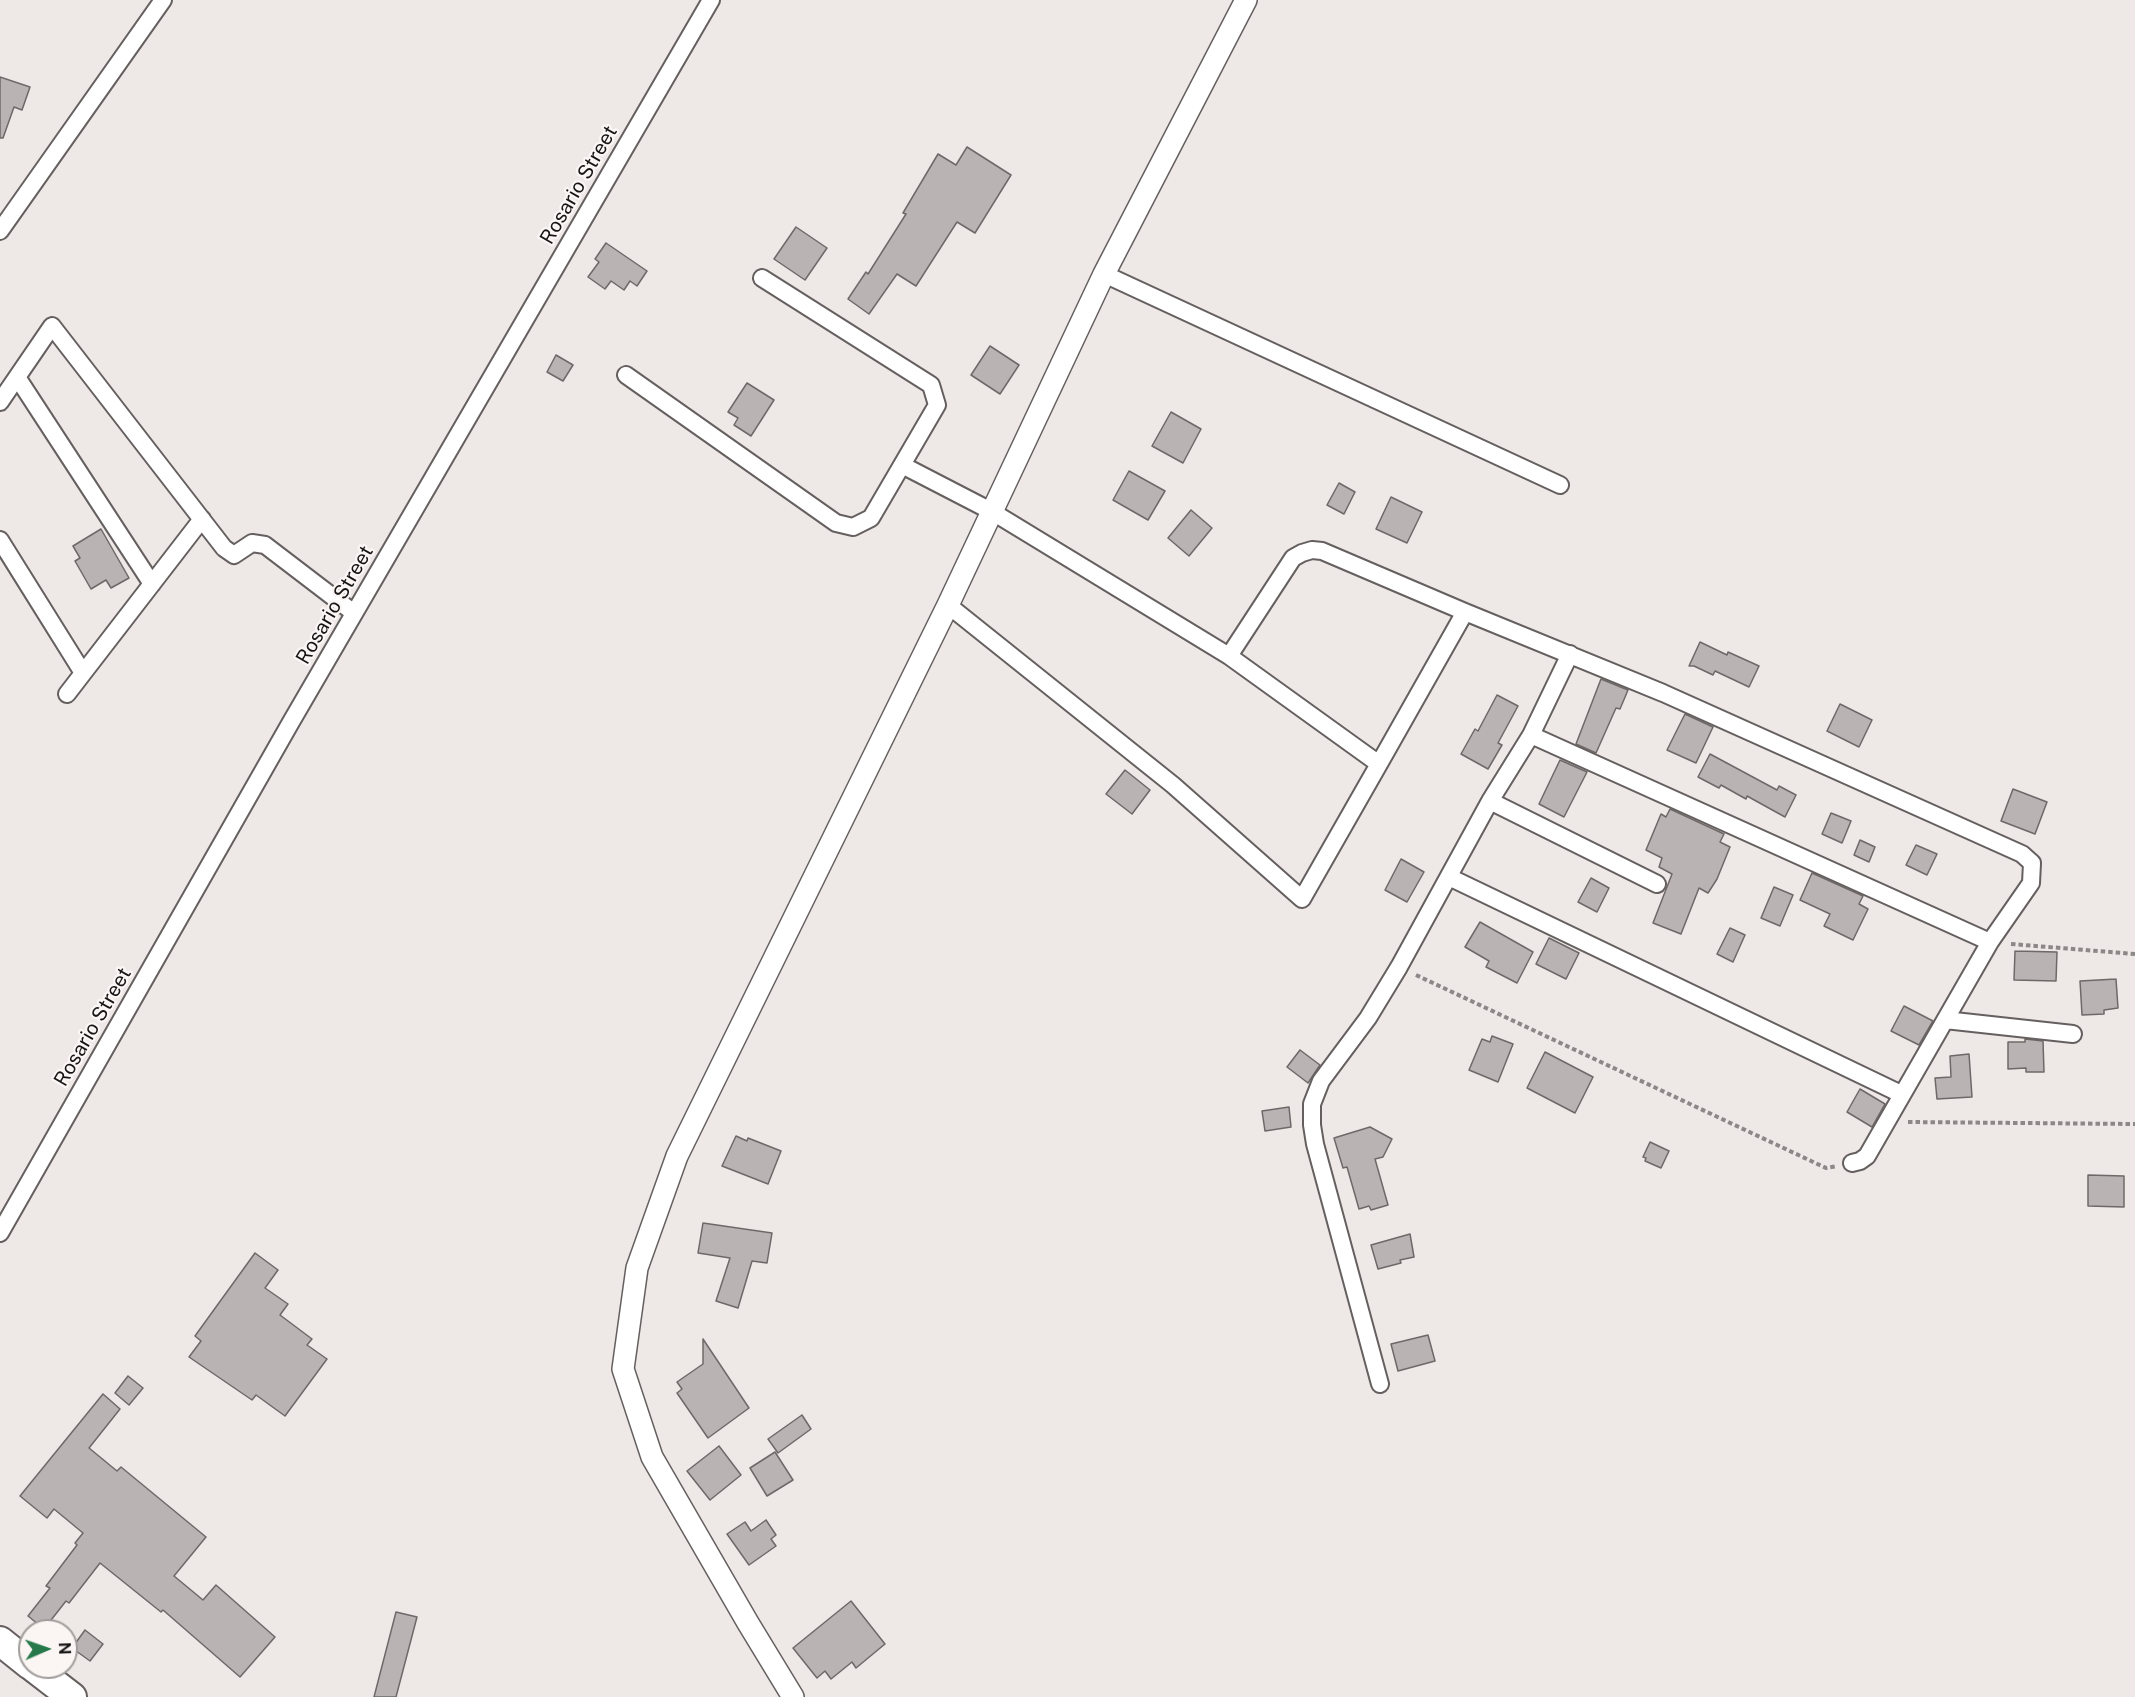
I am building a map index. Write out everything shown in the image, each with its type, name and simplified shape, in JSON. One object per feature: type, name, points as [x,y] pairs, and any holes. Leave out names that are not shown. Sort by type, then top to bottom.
[{"type":"highway","points":[[0,1641],[18,1655]]},
{"type":"highway","points":[[49,1679],[72,1697]]},
{"type":"street","points":[[0,231],[163,0]]},
{"type":"street","name":"Rosario Street","points":[[0,1233],[354,613],[711,0]]},
{"type":"street","points":[[794,1697],[748,1623],[652,1457],[622,1369],[637,1268],[677,1156],[948,605],[1104,274],[1246,0]]},
{"type":"street","points":[[1104,274],[1560,485]]},
{"type":"street","points":[[626,375],[836,523],[853,527],[871,518],[937,405],[931,386],[762,278]]},
{"type":"street","points":[[0,402],[52,326],[225,548],[234,555],[252,543],[265,545],[354,613]]},
{"type":"street","points":[[17,377],[152,584]]},
{"type":"street","points":[[902,465],[991,511],[1229,656],[1379,764]]},
{"type":"street","points":[[67,693],[202,519]]},
{"type":"street","points":[[0,540],[83,673]]},
{"type":"street","points":[[1229,656],[1293,558],[1312,550],[1322,551],[1663,693],[2022,854],[2032,863],[2031,883],[1990,942],[1867,1156],[1852,1163]]},
{"type":"street","points":[[948,605],[1173,785],[1302,899],[1465,612]]},
{"type":"street","points":[[1380,1384],[1314,1144],[1312,1104],[1321,1081],[1368,1018],[1399,967],[1490,801],[1531,735],[1570,654]]},
{"type":"street","points":[[1531,735],[1990,942]]},
{"type":"street","points":[[1490,801],[1657,884]]},
{"type":"street","points":[[1449,877],[1901,1094]]},
{"type":"street","points":[[1945,1020],[2073,1034]]},
{"type":"path","points":[[1990,942],[2135,954]]},
{"type":"path","points":[[1399,967],[1826,1168],[1852,1163]]},
{"type":"path","points":[[1886,1121],[2135,1124]]},
{"type":"building","points":[[0,77],[30,87],[22,110],[14,107],[3,138],[0,138]]},
{"type":"building","points":[[967,147],[1011,175],[975,233],[957,222],[916,286],[897,274],[869,314],[848,299],[866,272],[868,274],[906,214],[903,213],[938,154],[956,165]]},
{"type":"building","points":[[796,227],[827,248],[805,280],[774,259]]},
{"type":"building","points":[[606,243],[647,271],[637,286],[630,281],[624,290],[611,281],[605,289],[588,277],[599,262],[595,259]]},
{"type":"building","points":[[990,346],[1019,365],[1000,394],[971,375]]},
{"type":"building","points":[[556,355],[573,365],[563,381],[547,372]]},
{"type":"building","points":[[747,383],[774,400],[751,436],[734,425],[738,418],[728,412]]},
{"type":"building","points":[[1171,412],[1201,429],[1183,463],[1152,446]]},
{"type":"building","points":[[1129,471],[1165,491],[1148,520],[1113,500]]},
{"type":"building","points":[[1339,483],[1355,492],[1344,514],[1327,505]]},
{"type":"building","points":[[1391,497],[1422,512],[1407,543],[1376,529]]},
{"type":"building","points":[[1191,510],[1212,528],[1189,556],[1168,538]]},
{"type":"building","points":[[101,529],[129,578],[111,588],[106,580],[91,589],[75,561],[80,558],[73,546]]},
{"type":"building","points":[[1700,642],[1727,655],[1728,652],[1759,666],[1749,687],[1715,671],[1713,675],[1689,666]]},
{"type":"building","points":[[1601,679],[1628,690],[1620,709],[1616,708],[1596,753],[1576,744]]},
{"type":"building","points":[[1497,695],[1518,706],[1498,743],[1502,745],[1488,769],[1461,754],[1475,729],[1478,731]]},
{"type":"building","points":[[1840,704],[1872,720],[1859,747],[1827,731]]},
{"type":"building","points":[[1685,714],[1713,727],[1696,763],[1667,750]]},
{"type":"building","points":[[1710,754],[1777,790],[1779,786],[1796,795],[1785,817],[1747,796],[1746,799],[1721,785],[1719,788],[1698,777]]},
{"type":"building","points":[[1560,760],[1587,772],[1564,817],[1539,804]]},
{"type":"building","points":[[1125,770],[1150,790],[1132,814],[1106,794]]},
{"type":"building","points":[[2013,789],[2047,802],[2035,834],[2001,821]]},
{"type":"building","points":[[1670,809],[1724,834],[1720,842],[1730,847],[1717,879],[1708,893],[1699,888],[1681,934],[1653,923],[1672,874],[1659,867],[1662,858],[1646,850],[1661,814],[1666,817]]},
{"type":"building","points":[[1831,813],[1851,821],[1842,843],[1822,834]]},
{"type":"building","points":[[1860,840],[1875,847],[1869,862],[1854,855]]},
{"type":"building","points":[[1916,845],[1937,854],[1927,875],[1906,865]]},
{"type":"building","points":[[1401,859],[1424,872],[1407,902],[1385,890]]},
{"type":"building","points":[[1812,873],[1863,896],[1859,904],[1868,909],[1853,940],[1824,926],[1830,914],[1800,900]]},
{"type":"building","points":[[1591,878],[1609,888],[1597,912],[1578,902]]},
{"type":"building","points":[[1774,887],[1793,895],[1780,926],[1761,918]]},
{"type":"building","points":[[1480,922],[1533,952],[1517,983],[1486,967],[1489,961],[1465,947]]},
{"type":"building","points":[[1730,928],[1745,935],[1733,962],[1717,954]]},
{"type":"building","points":[[1549,938],[1579,953],[1566,979],[1536,964]]},
{"type":"building","points":[[2015,951],[2057,952],[2056,981],[2014,980]]},
{"type":"building","points":[[2116,979],[2118,1008],[2104,1010],[2104,1014],[2082,1015],[2080,981]]},
{"type":"building","points":[[1904,1006],[1933,1021],[1919,1045],[1891,1031]]},
{"type":"building","points":[[1492,1036],[1513,1044],[1498,1082],[1469,1070],[1482,1039],[1490,1042]]},
{"type":"building","points":[[2025,1039],[2043,1041],[2044,1072],[2026,1072],[2026,1068],[2008,1069],[2008,1042],[2025,1042]]},
{"type":"building","points":[[1300,1050],[1320,1065],[1308,1083],[1287,1067]]},
{"type":"building","points":[[1545,1052],[1593,1077],[1575,1113],[1527,1088]]},
{"type":"building","points":[[1969,1054],[1972,1097],[1937,1099],[1935,1078],[1951,1077],[1950,1056]]},
{"type":"building","points":[[1860,1089],[1885,1104],[1872,1127],[1847,1112]]},
{"type":"building","points":[[1289,1107],[1291,1127],[1265,1131],[1262,1111]]},
{"type":"building","points":[[1370,1127],[1392,1139],[1383,1157],[1375,1159],[1388,1205],[1371,1210],[1369,1206],[1359,1209],[1347,1167],[1343,1168],[1334,1138]]},
{"type":"building","points":[[736,1136],[747,1141],[748,1138],[781,1151],[768,1184],[722,1166]]},
{"type":"building","points":[[1650,1142],[1669,1151],[1661,1168],[1645,1161],[1646,1158],[1643,1157]]},
{"type":"building","points":[[2088,1175],[2124,1176],[2124,1207],[2088,1206]]},
{"type":"building","points":[[703,1223],[772,1233],[767,1263],[752,1261],[738,1308],[716,1301],[730,1258],[698,1253]]},
{"type":"building","points":[[1410,1234],[1414,1257],[1378,1269],[1371,1245]]},
{"type":"building","points":[[255,1253],[278,1270],[265,1288],[288,1304],[280,1315],[312,1339],[307,1345],[327,1359],[285,1416],[256,1395],[252,1400],[189,1357],[201,1341],[195,1336]]},
{"type":"building","points":[[1428,1335],[1435,1361],[1398,1371],[1391,1344]]},
{"type":"building","points":[[703,1339],[749,1408],[708,1438],[677,1393],[682,1389],[677,1382],[703,1364]]},
{"type":"building","points":[[128,1376],[143,1388],[129,1405],[115,1393]]},
{"type":"building","points":[[103,1394],[120,1409],[89,1448],[117,1471],[121,1467],[206,1537],[174,1576],[203,1600],[216,1585],[275,1637],[240,1677],[163,1610],[161,1612],[100,1563],[69,1603],[66,1601],[52,1619],[32,1619],[28,1616],[50,1588],[46,1586],[77,1545],[75,1543],[83,1533],[54,1509],[47,1518],[20,1496]]},
{"type":"building","points":[[802,1415],[811,1429],[778,1453],[768,1439]]},
{"type":"building","points":[[719,1446],[741,1475],[710,1500],[687,1471]]},
{"type":"building","points":[[775,1452],[793,1480],[767,1496],[750,1468]]},
{"type":"building","points":[[766,1520],[776,1535],[771,1539],[776,1546],[749,1565],[727,1534],[745,1522],[751,1531]]},
{"type":"building","points":[[851,1601],[885,1644],[856,1668],[852,1662],[831,1679],[825,1671],[817,1678],[793,1648]]},
{"type":"building","points":[[396,1612],[417,1617],[396,1697],[374,1697]]},
{"type":"building","points":[[85,1630],[103,1644],[90,1661],[78,1652],[78,1640]]}]
